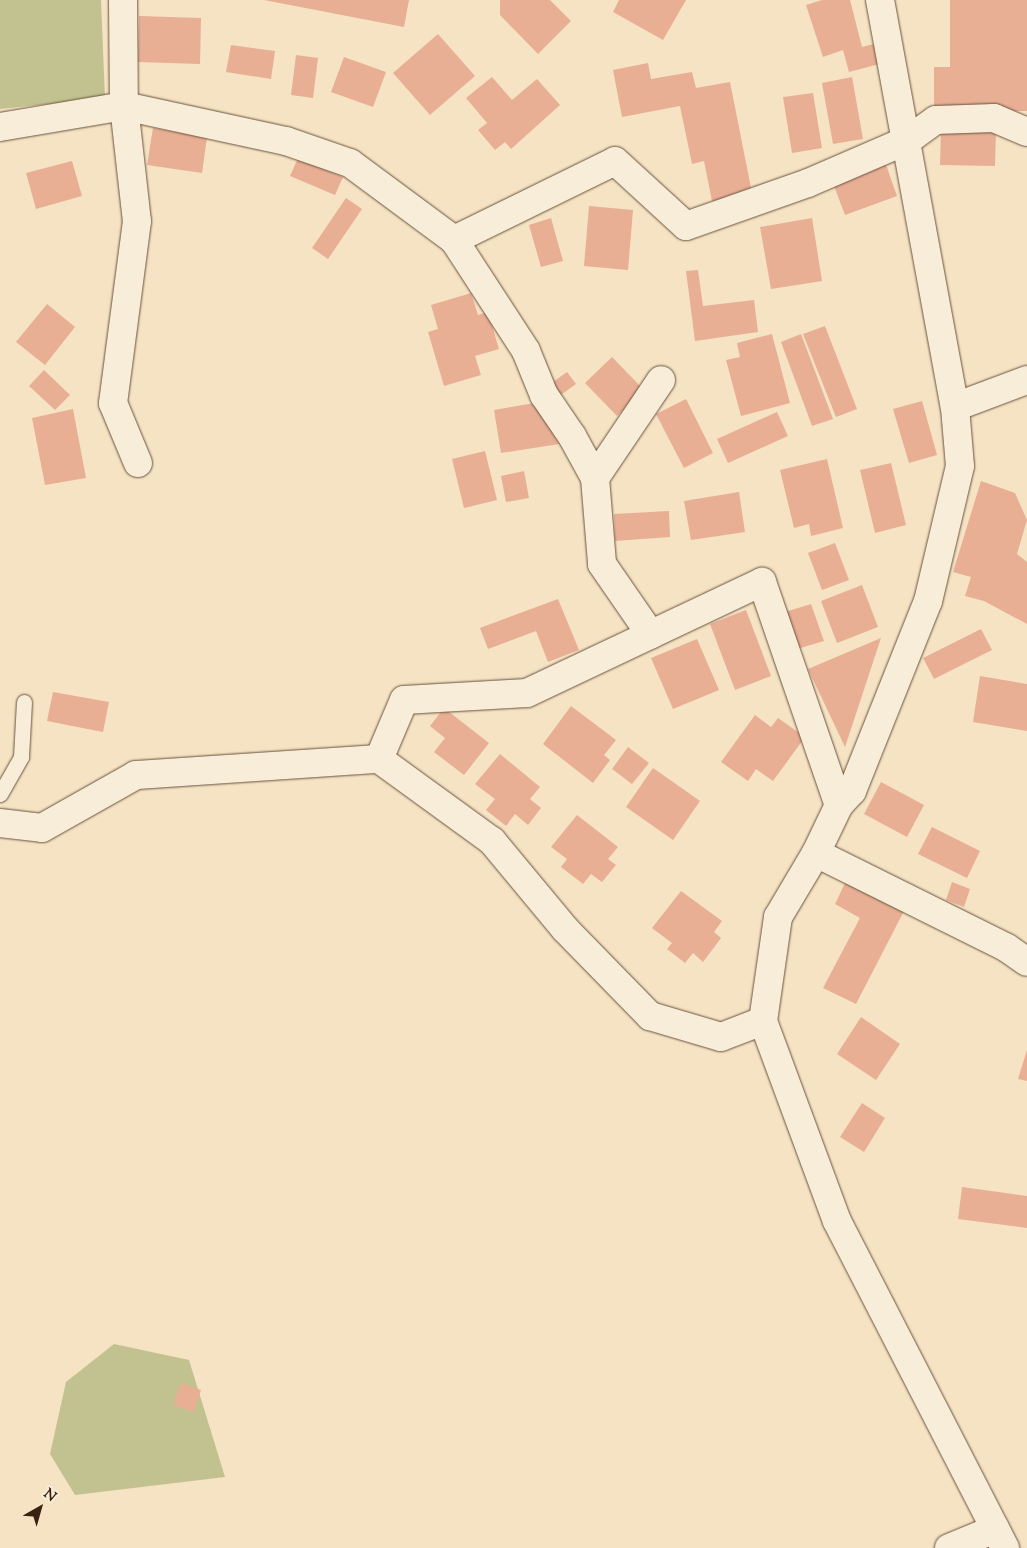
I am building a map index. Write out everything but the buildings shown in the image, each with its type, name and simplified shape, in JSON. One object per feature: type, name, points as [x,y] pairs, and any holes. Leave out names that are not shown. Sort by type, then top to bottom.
[{"type":"street","points":[[123,0],[124,106],[137,221],[113,403],[138,462]]},
{"type":"street","points":[[880,0],[908,140],[942,350],[955,408],[960,466],[928,601],[852,791],[839,805],[816,854],[778,917],[763,1021],[837,1221],[1000,1539],[950,1548]]},
{"type":"street","points":[[0,127],[124,106],[286,141],[350,164],[454,240],[526,351],[544,394],[572,436],[595,478],[602,564],[651,635]]},
{"type":"street","points":[[454,240],[614,161],[686,226],[808,182],[908,140],[936,120],[994,118],[1027,132]]},
{"type":"street","points":[[595,478],[661,380]]},
{"type":"street","points":[[955,408],[1027,380]]},
{"type":"street","points":[[379,758],[404,700],[526,693],[762,582],[839,805]]},
{"type":"street","points":[[0,823],[42,828],[136,775],[379,758],[492,841],[565,929],[650,1016],[721,1037],[763,1021]]},
{"type":"street","points":[[816,854],[1006,948],[1027,962]]},
{"type":"lane","points":[[0,794],[21,757],[24,702]]},
{"type":"green space","points":[[0,0],[101,0],[105,98],[0,109]]},
{"type":"green space","points":[[114,1344],[189,1360],[225,1477],[75,1495],[50,1454],[66,1382]]}]
